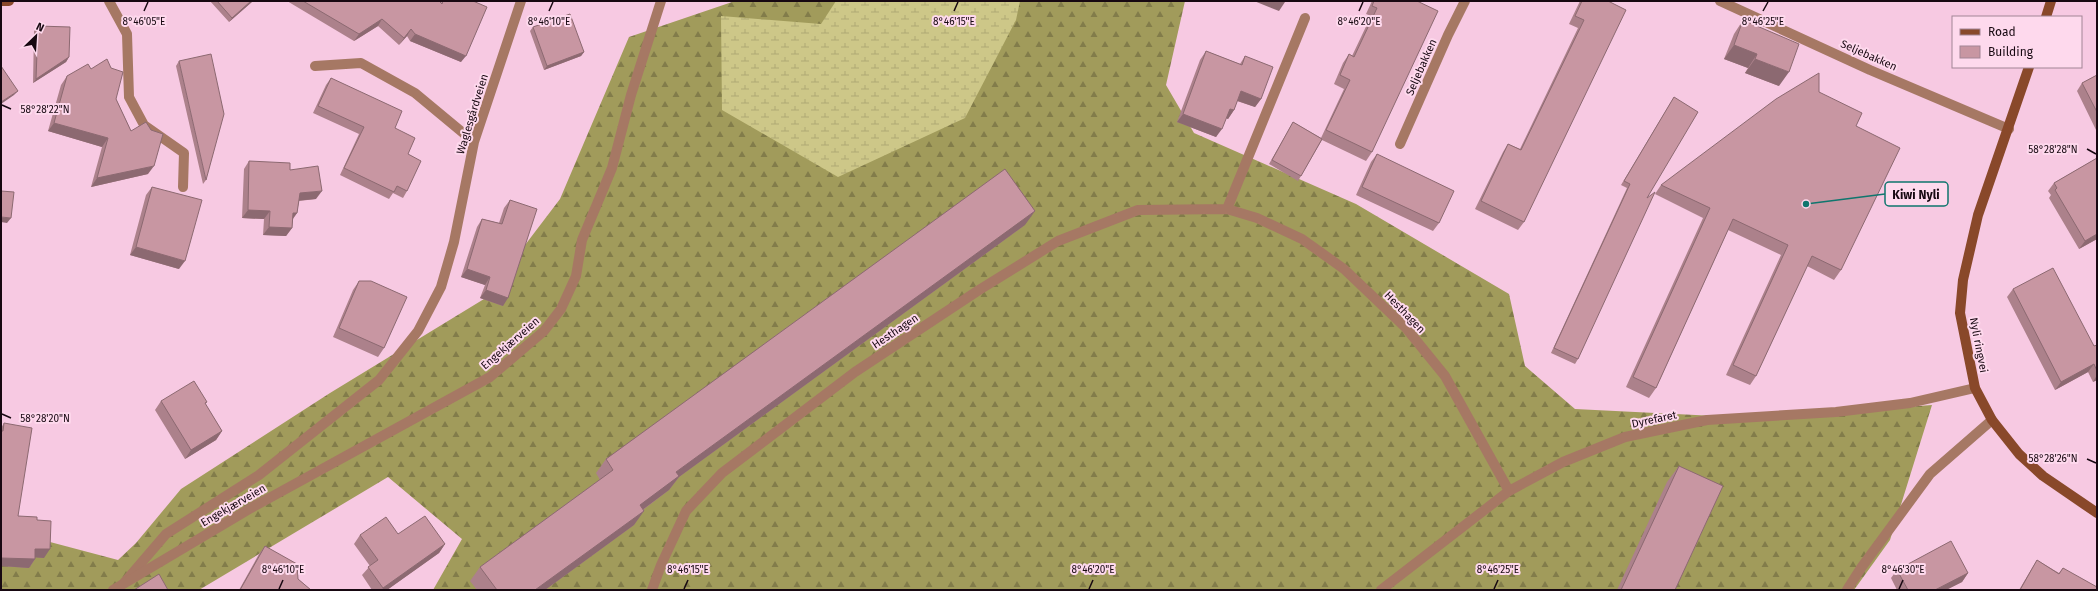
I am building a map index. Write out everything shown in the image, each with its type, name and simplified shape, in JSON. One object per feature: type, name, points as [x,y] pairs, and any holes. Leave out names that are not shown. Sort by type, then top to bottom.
[{"type":"main road","points":[[1,1],[9,1]]},
{"type":"main road","points":[[2046,16],[2051,1]]},
{"type":"main road","name":"Nyli ringvei","points":[[2030,68],[1978,215],[1963,280],[1960,313],[1975,388],[1992,420],[2019,454],[2043,476],[2097,513]]},
{"type":"street","points":[[109,1],[127,34],[129,97],[144,125],[184,153],[183,187]]},
{"type":"street","name":"Waglesgårdveien","points":[[448,260],[454,242],[474,142],[521,1]]},
{"type":"street","name":"Engekjærveien","points":[[113,590],[251,508],[490,377],[544,331],[561,309],[576,276],[582,240],[612,168],[631,95],[660,1]]},
{"type":"street","name":"Seljebakken","points":[[1400,144],[1448,34],[1466,1]]},
{"type":"street","name":"Seljebakken","points":[[1720,1],[1870,70],[2009,129]]},
{"type":"street","points":[[1227,209],[1305,18]]},
{"type":"street","points":[[315,66],[361,63],[414,93],[474,142]]},
{"type":"street","name":"Hesthagen","points":[[652,590],[661,565],[686,511],[722,473],[855,372],[972,294],[1058,242],[1138,210],[1227,209],[1257,218],[1302,239],[1344,269],[1406,328],[1446,376],[1509,492]]},
{"type":"street","name":"Engekjærveien","points":[[124,583],[166,534],[260,475],[379,380],[418,331],[441,287],[448,260]]},
{"type":"street","name":"Dyrefaret","points":[[1381,590],[1509,492],[1563,462],[1625,437],[1707,420],[1836,412],[1910,403],[1975,388]]},
{"type":"street","points":[[1847,590],[1861,568],[1930,474],[1992,420]]},
{"type":"green space","points":[[735,1],[1185,1],[1166,85],[1194,133],[1356,204],[1509,294],[1525,366],[1575,409],[1756,418],[1932,405],[1890,540],[1854,590],[433,590],[462,539],[388,477],[199,590],[1,590],[1,529],[118,560],[136,543],[181,489],[330,393],[484,299],[560,199],[629,37]]},
{"type":"green space","points":[[836,1],[1020,1],[1016,20],[965,118],[838,177],[722,110],[721,16],[821,24]]},
{"type":"building","points":[[217,1],[251,1],[232,18]]},
{"type":"building","points":[[303,1],[439,1],[442,4],[443,1],[473,1],[487,7],[466,56],[415,34],[411,29],[404,38],[382,19],[359,34]]},
{"type":"building","points":[[1374,1],[1417,1],[1438,11],[1372,152],[1326,130],[1350,80],[1340,75],[1349,54],[1354,57],[1377,8],[1372,6]]},
{"type":"building","points":[[1582,1],[1608,1],[1626,10],[1524,222],[1481,201],[1508,144],[1521,150],[1584,20],[1575,16]]},
{"type":"building","points":[[570,14],[584,52],[547,66],[533,27]]},
{"type":"building","points":[[1743,20],[1799,44],[1789,72],[1755,59],[1757,54],[1734,45]]},
{"type":"building","points":[[38,26],[70,27],[69,57],[36,79]]},
{"type":"building","points":[[1206,51],[1242,65],[1245,56],[1273,67],[1261,99],[1241,91],[1234,110],[1230,109],[1222,129],[1183,114]]},
{"type":"building","points":[[211,54],[224,114],[206,180],[179,61]]},
{"type":"building","points":[[107,59],[111,68],[123,72],[116,99],[131,131],[146,122],[151,130],[163,134],[154,166],[97,178],[108,138],[54,123],[67,76],[88,64],[91,69]]},
{"type":"building","points":[[1,66],[18,91],[1,102]]},
{"type":"building","points":[[1819,73],[1819,92],[1862,113],[1856,126],[1900,148],[1841,270],[1812,256],[1756,376],[1733,365],[1788,245],[1733,219],[1656,388],[1633,377],[1710,208],[1661,185],[1776,99]]},
{"type":"building","points":[[2097,75],[2097,112],[2082,83]]},
{"type":"building","points":[[331,78],[402,111],[395,128],[415,138],[408,154],[421,161],[407,191],[397,186],[394,192],[344,168],[364,127],[318,106]]},
{"type":"building","points":[[1674,97],[1698,112],[1647,198],[1655,192],[1578,359],[1554,348],[1630,184],[1624,181]]},
{"type":"building","points":[[1293,122],[1322,139],[1301,176],[1272,160]]},
{"type":"building","points":[[1377,154],[1454,191],[1439,223],[1362,187]]},
{"type":"building","points":[[2097,158],[2097,234],[2085,241],[2055,190],[2057,188],[2054,183]]},
{"type":"building","points":[[249,161],[290,163],[290,170],[318,166],[322,191],[300,193],[297,213],[293,213],[292,228],[269,227],[270,211],[248,210]]},
{"type":"building","points":[[1005,169],[1035,211],[676,472],[679,476],[640,505],[644,511],[535,590],[497,590],[480,567],[613,470],[606,459]]},
{"type":"building","points":[[152,187],[202,200],[185,261],[136,247]]},
{"type":"building","points":[[1,191],[14,192],[11,218],[1,217]]},
{"type":"building","points":[[510,200],[537,209],[508,298],[486,290],[490,277],[467,269],[482,219],[502,224]]},
{"type":"building","points":[[2053,268],[2094,346],[2097,345],[2097,371],[2094,364],[2061,382],[2013,289]]},
{"type":"building","points":[[359,281],[371,281],[407,297],[384,348],[339,328]]},
{"type":"building","points":[[194,381],[222,431],[191,450],[161,401]]},
{"type":"building","points":[[4,423],[32,428],[18,516],[37,517],[37,520],[51,521],[50,549],[35,549],[35,559],[1,558],[1,431],[3,431]]},
{"type":"building","points":[[1679,466],[1723,486],[1675,590],[1621,590]]},
{"type":"building","points":[[425,516],[445,544],[383,588],[368,567],[378,560],[360,535],[386,517],[398,534]]},
{"type":"building","points":[[1951,541],[1968,573],[1935,590],[1908,590],[1897,570]]},
{"type":"building","points":[[265,546],[297,564],[298,579],[311,590],[240,590]]},
{"type":"building","points":[[2037,560],[2059,574],[2063,568],[2097,587],[2097,590],[2020,590]]},
{"type":"building","points":[[159,574],[168,590],[134,590]]},
{"type":"place","name":"Kiwi Nyli","points":[[1806,204]]}]
